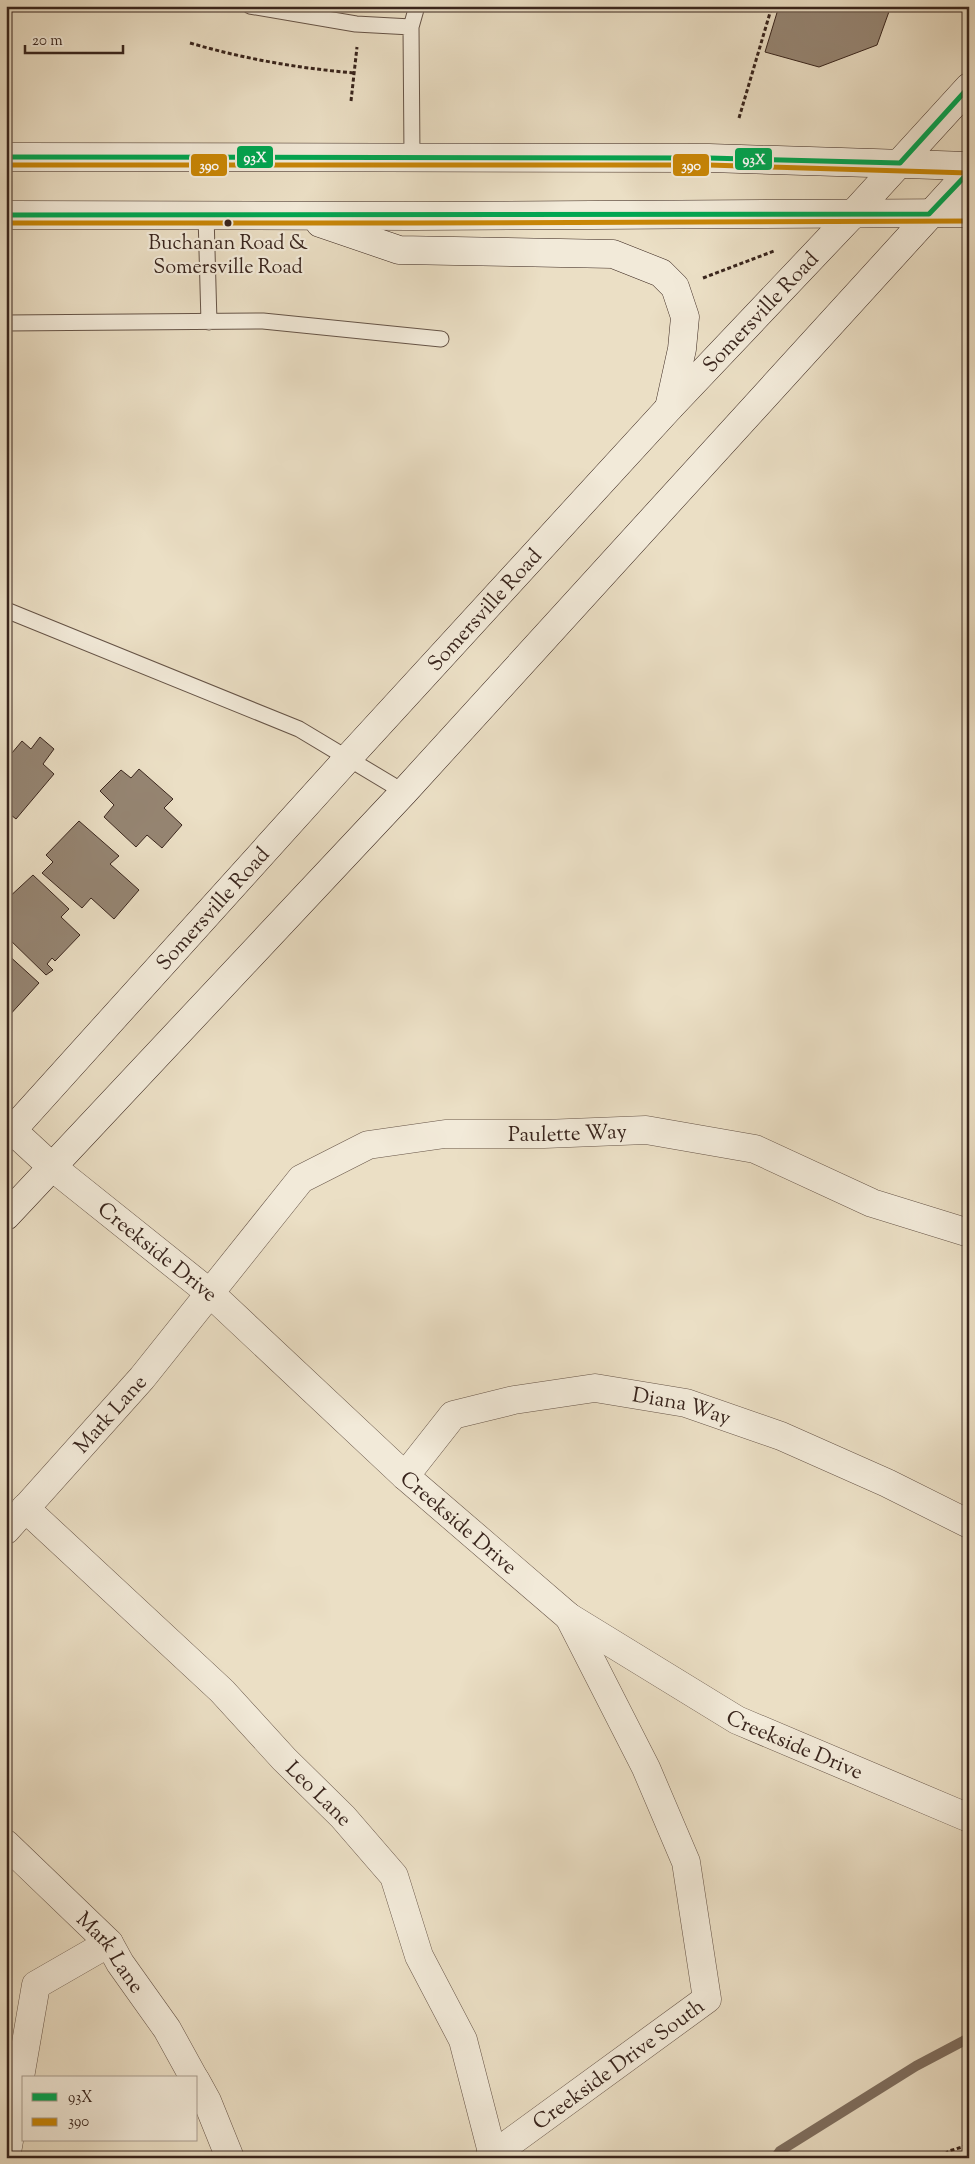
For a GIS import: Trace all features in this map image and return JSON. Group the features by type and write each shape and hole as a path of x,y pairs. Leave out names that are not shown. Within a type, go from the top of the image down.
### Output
{"main road":[{"name":"Somersville Road","path":"9,1134 349,757 669,408 853,214 969,87"},
{"path":"6,157 709,158 969,166"},
{"path":"6,1216 404,792 969,172"},
{"path":"6,215 298,216 969,213"},
{"path":"298,216 399,250 612,254 661,273 675,287 685,317 682,349 669,408"},
{"name":"Paulette Way","path":"211,1294 302,1179 368,1145 445,1134 544,1134 646,1130 756,1149 872,1203 969,1233"},
{"name":"Creekside Drive","path":"9,1134 211,1294 405,1476 569,1618 737,1720 969,1818"},
{"name":"Mark Lane","path":"6,1530 142,1378 211,1294"},
{"name":"Diana Way","path":"405,1476 452,1415 514,1400 595,1388 686,1403 781,1436 887,1483 969,1524"},
{"name":"Leo Lane","path":"25,1508 222,1691 284,1759 343,1818 394,1876 419,1956 463,2040 491,2157"},
{"name":"Creekside Drive South","path":"491,2157 707,1999 686,1862 646,1768 569,1618"},
{"name":"Mark Lane","path":"6,1844 109,1943 120,1963 168,2029 193,2076"},
{"path":"6,2158 36,1985 109,1943"},
{"name":"Mark Lane","path":"198,2084 208,2101 230,2158"}],"lane":[{"path":"250,6 306,11 356,24 411,26"},
{"path":"412,157 411,26 417,6"},
{"path":"206,215 209,322"},
{"path":"6,323 263,321 442,340"},
{"path":"6,610 299,729 349,757 404,792"}],"path":[{"path":"739,118 772,6"},
{"path":"351,101 357,44 356,24"},
{"path":"190,43 240,57 302,68 354,73"},
{"path":"696,280 777,250"},
{"path":"940,2158 949,2151 969,2145"}],"building":[{"path":"779,6 891,6 877,45 819,67 765,52"},
{"path":"40,737 54,749 43,764 54,774 16,819 6,811 6,760 22,741 31,749"},
{"path":"139,769 173,799 164,808 182,825 162,848 147,835 136,847 104,817 114,805 100,791 121,770 131,778"},
{"path":"79,821 119,856 110,864 139,890 114,919 91,898 82,908 42,873 53,862 46,855"},
{"path":"33,875 69,909 61,917 80,935 55,961 52,958 47,964 53,970 46,975 6,936 6,900"},
{"path":"6,953 39,983 7,1018 6,1017"}],"waterway":[{"path":"775,2158 780,2151 916,2066 969,2038"}],"transit line":[{"name":"93X","path":"6,157 709,158 900,163 969,87"},
{"name":"390","path":"6,165 709,165 969,173"},
{"name":"93X","path":"6,215 929,214 969,172"},
{"name":"390","path":"6,223 969,221"}],"place":[{"name":"Buchanan Road & Somersville Road","path":"228,223"}]}
